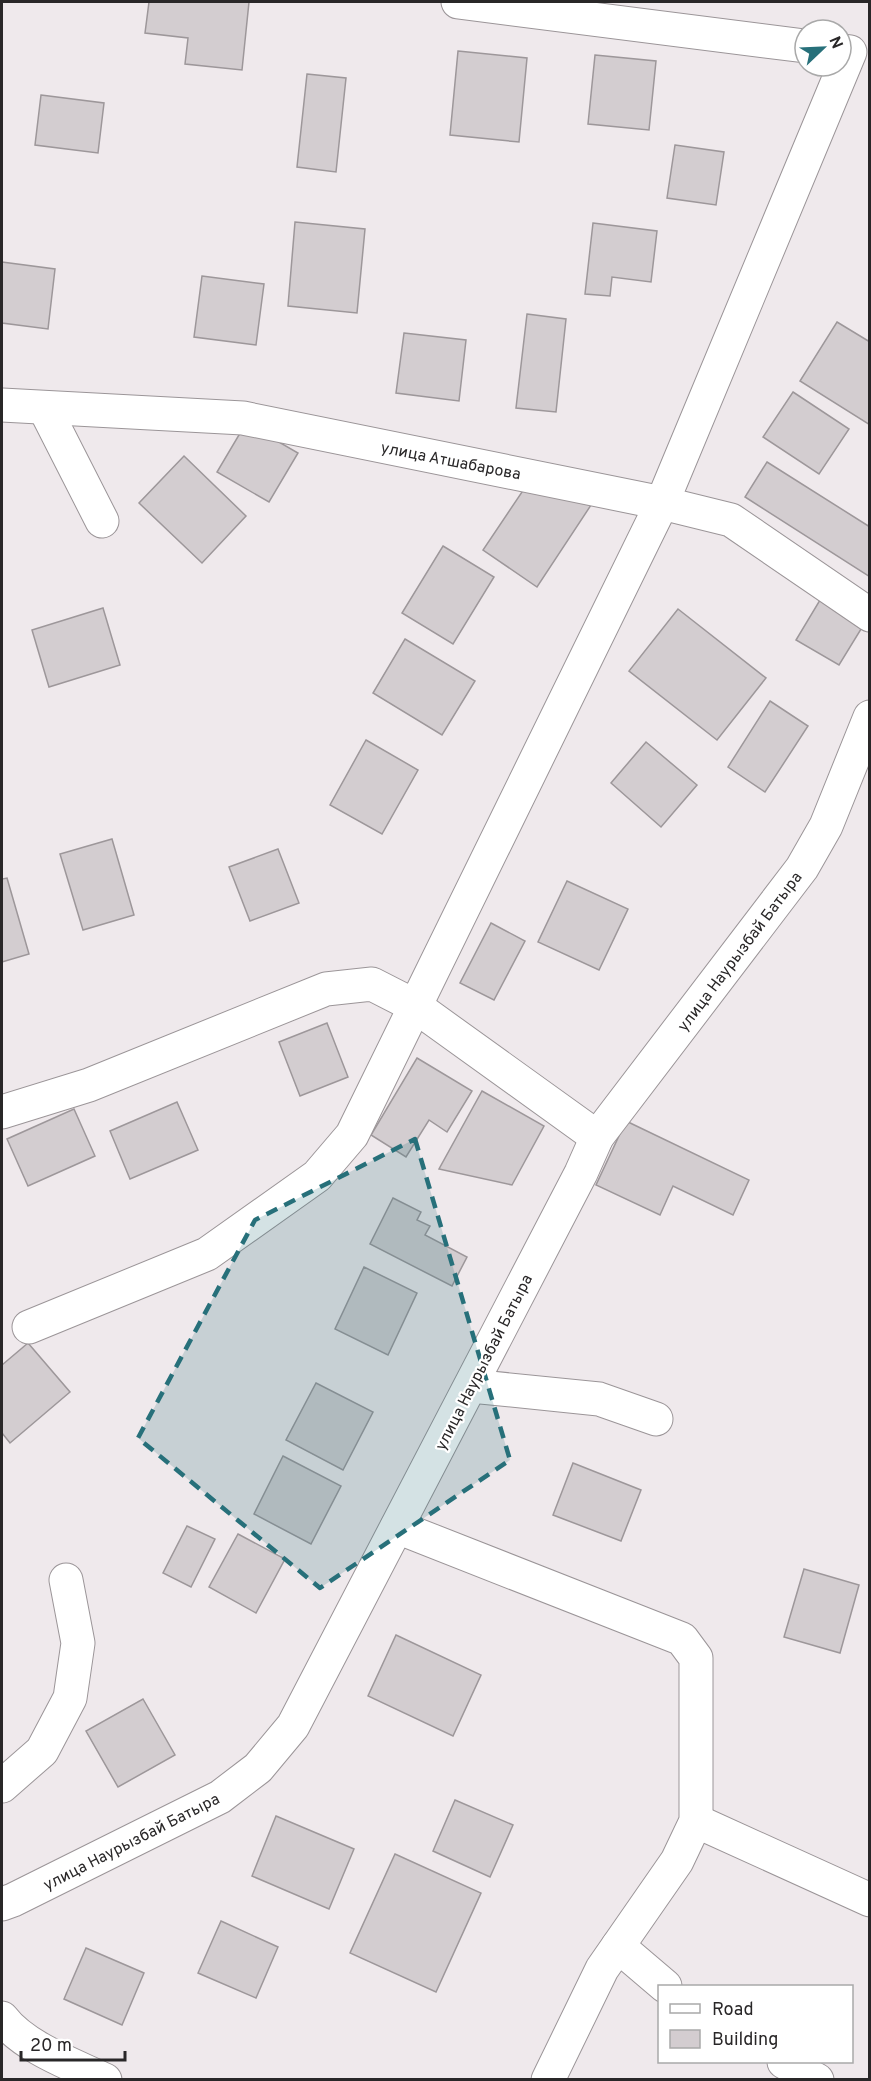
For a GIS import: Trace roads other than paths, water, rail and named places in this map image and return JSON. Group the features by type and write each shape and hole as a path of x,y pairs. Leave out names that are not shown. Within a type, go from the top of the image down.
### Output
{"street":[{"path":"458,2 793,44"},
{"path":"836,84 870,72"},
{"path":"29,1327 207,1254 317,1176 352,1135 662,502 839,78"},
{"name":"улица Атшабарова","path":"2,405 243,418 662,502 731,520 870,615"},
{"path":"45,409 102,521"},
{"name":"улица Наурызбай Батыра","path":"2,1904 220,1797 258,1768 293,1726 581,1173 597,1137 802,868 826,826 870,717"},
{"path":"2,1112 89,1085 326,989 372,984 415,1006 597,1137"},
{"path":"471,1386 599,1399 656,1419"},
{"path":"397,1527 682,1638 696,1658 696,1821 677,1861 602,1969 548,2079"},
{"path":"2,1786 42,1751 70,1698 78,1643 66,1580"},
{"path":"696,1821 870,1900"},
{"path":"618,1946 664,1985"},
{"path":"2,2018 11,2031 55,2057 105,2079"},
{"path":"788,2063 817,2079"}]}
